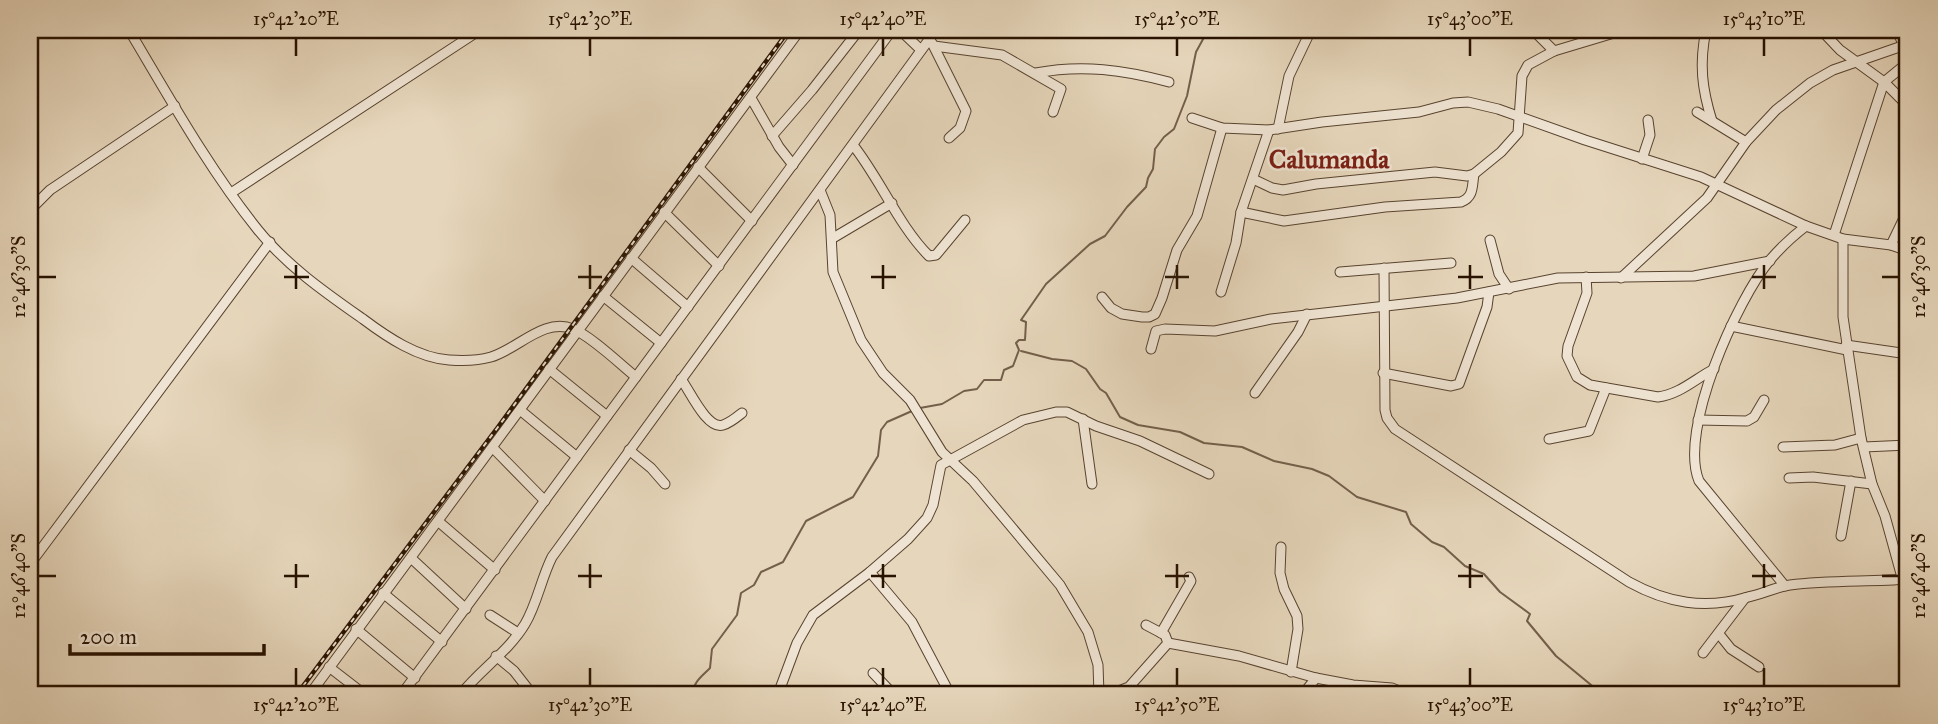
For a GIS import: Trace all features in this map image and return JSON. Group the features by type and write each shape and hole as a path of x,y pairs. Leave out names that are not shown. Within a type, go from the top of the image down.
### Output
{"street":[{"path":"129,30 174,106 260,232 328,295 420,353 446,360 472,361 493,356 548,327 558,325 578,331 636,377"},
{"path":"231,192 480,30"},
{"path":"310,694 800,30"},
{"path":"772,136 859,30"},
{"path":"402,694 892,30"},
{"path":"900,30 921,50"},
{"path":"1221,292 1236,243 1241,212 1273,129 1289,76 1311,30"},
{"path":"1533,30 1554,51"},
{"path":"1253,179 1283,190 1434,172 1467,176 1474,174 1513,141 1518,133 1524,70 1534,61 1554,51 1601,33 1624,30"},
{"path":"1706,30 1702,50 1703,92 1712,121"},
{"path":"1821,30 1840,50 1884,82 1908,106"},
{"path":"1896,30 1906,44 1908,82"},
{"path":"461,694 518,633 534,606 542,577 552,557 921,50 933,38"},
{"path":"933,38 1002,55 1036,73 1062,92 1053,112"},
{"path":"933,38 966,111 960,128 949,138"},
{"path":"1622,278 1691,214 1746,142 1776,110 1810,83 1854,62 1906,44"},
{"path":"1906,64 1884,82 1839,237 1843,317 1862,442 1872,484 1906,579 1908,599"},
{"path":"1036,73 1093,67 1169,82"},
{"path":"751,98 772,136 793,165"},
{"path":"1192,118 1222,128 1273,129 1419,112 1468,102 1521,117 1716,184 1805,226 1839,237 1908,251"},
{"path":"30,210 50,190 174,106"},
{"path":"1697,112 1746,142"},
{"path":"1642,159 1650,135 1648,120"},
{"path":"1102,298 1111,308 1122,314 1149,317 1154,314 1163,298 1177,250 1197,216 1222,128"},
{"path":"853,145 917,241 933,257 965,220"},
{"path":"698,167 752,221"},
{"path":"1241,212 1284,221 1385,208 1461,202 1468,200 1472,194 1474,174"},
{"path":"820,190 831,215 835,279 861,340 883,373 916,409 937,445 1019,534 1072,603 1095,649 1099,694"},
{"path":"833,238 892,203"},
{"path":"664,212 719,266"},
{"path":"1891,246 1905,216"},
{"path":"1786,586 1699,481 1695,465 1698,420 1714,369 1740,306 1770,261 1805,226"},
{"path":"1490,240 1499,274 1509,289"},
{"path":"30,564 270,242"},
{"path":"631,258 688,307"},
{"path":"1151,349 1153,337 1159,331 1215,331 1307,314 1384,307 1509,289 1558,278 1694,276 1770,261"},
{"path":"1340,272 1451,263"},
{"path":"1384,268 1385,410 1395,429 1629,582 1652,595 1672,601 1702,603 1745,598 1786,586 1906,579"},
{"path":"1587,277 1587,293 1567,356 1581,381 1647,396 1669,396 1714,369"},
{"path":"1383,373 1451,386 1459,384 1487,307 1489,292"},
{"path":"603,296 661,343"},
{"path":"1154,314 1159,331"},
{"path":"1255,393 1307,314"},
{"path":"1731,326 1847,348 1908,354"},
{"path":"549,369 607,416"},
{"path":"681,379 706,419 713,425 723,426 742,413"},
{"path":"1549,439 1589,431 1606,388"},
{"path":"1698,420 1747,421 1754,417 1764,400"},
{"path":"520,410 577,457"},
{"path":"778,694 801,635 813,615 908,539 927,517 936,496 938,470 943,462 951,460 972,446 1023,420 1067,412 1140,441 1209,474"},
{"path":"1083,419 1092,484"},
{"path":"1783,447 1862,442 1908,445"},
{"path":"493,448 545,501"},
{"path":"629,450 665,484"},
{"path":"1789,478 1813,477 1872,484"},
{"path":"1841,536 1851,481"},
{"path":"439,522 495,570"},
{"path":"1282,547 1280,573 1297,617 1298,629 1291,672"},
{"path":"411,558 466,609"},
{"path":"870,572 912,622 950,694"},
{"path":"1161,633 1191,581 1189,577"},
{"path":"383,593 442,642"},
{"path":"1703,653 1745,598"},
{"path":"490,615 518,633"},
{"path":"1146,625 1165,635 1168,643"},
{"path":"356,629 415,678"},
{"path":"1719,634 1731,649 1759,667"},
{"path":"1168,643 1238,656 1316,678 1353,685 1392,688 1406,694"},
{"path":"1111,694 1129,687 1168,643"},
{"path":"496,656 514,671 532,694"},
{"path":"330,667 364,694"},
{"path":"873,673 893,694"},
{"path":"1303,694 1316,678"}],"waterway":[{"path":"920,408 942,404 964,391 977,389 984,380 1001,380 1004,370 1013,366 1019,350 1016,343 1025,340 1026,322 1021,320 1046,284 1090,244 1105,236 1146,187 1153,169 1155,149 1174,129 1187,96 1196,52 1208,30"},
{"path":"1021,351 1072,361 1086,369 1106,393 1120,417 1138,425 1180,432 1204,443 1242,447 1274,461 1312,469 1329,476 1357,497 1406,512 1411,524 1432,542 1444,547 1465,566 1484,574 1500,592 1530,614 1527,621 1556,656 1602,694"},
{"path":"693,694 696,683 710,668 712,649 737,615 741,593 754,585 761,572 783,562 806,521 853,497 878,456 881,430 887,422 912,411"}],"railway":[{"path":"297,694 498,427 789,30"}],"district":[{"name":"Calumanda","path":"1329,159"}]}
